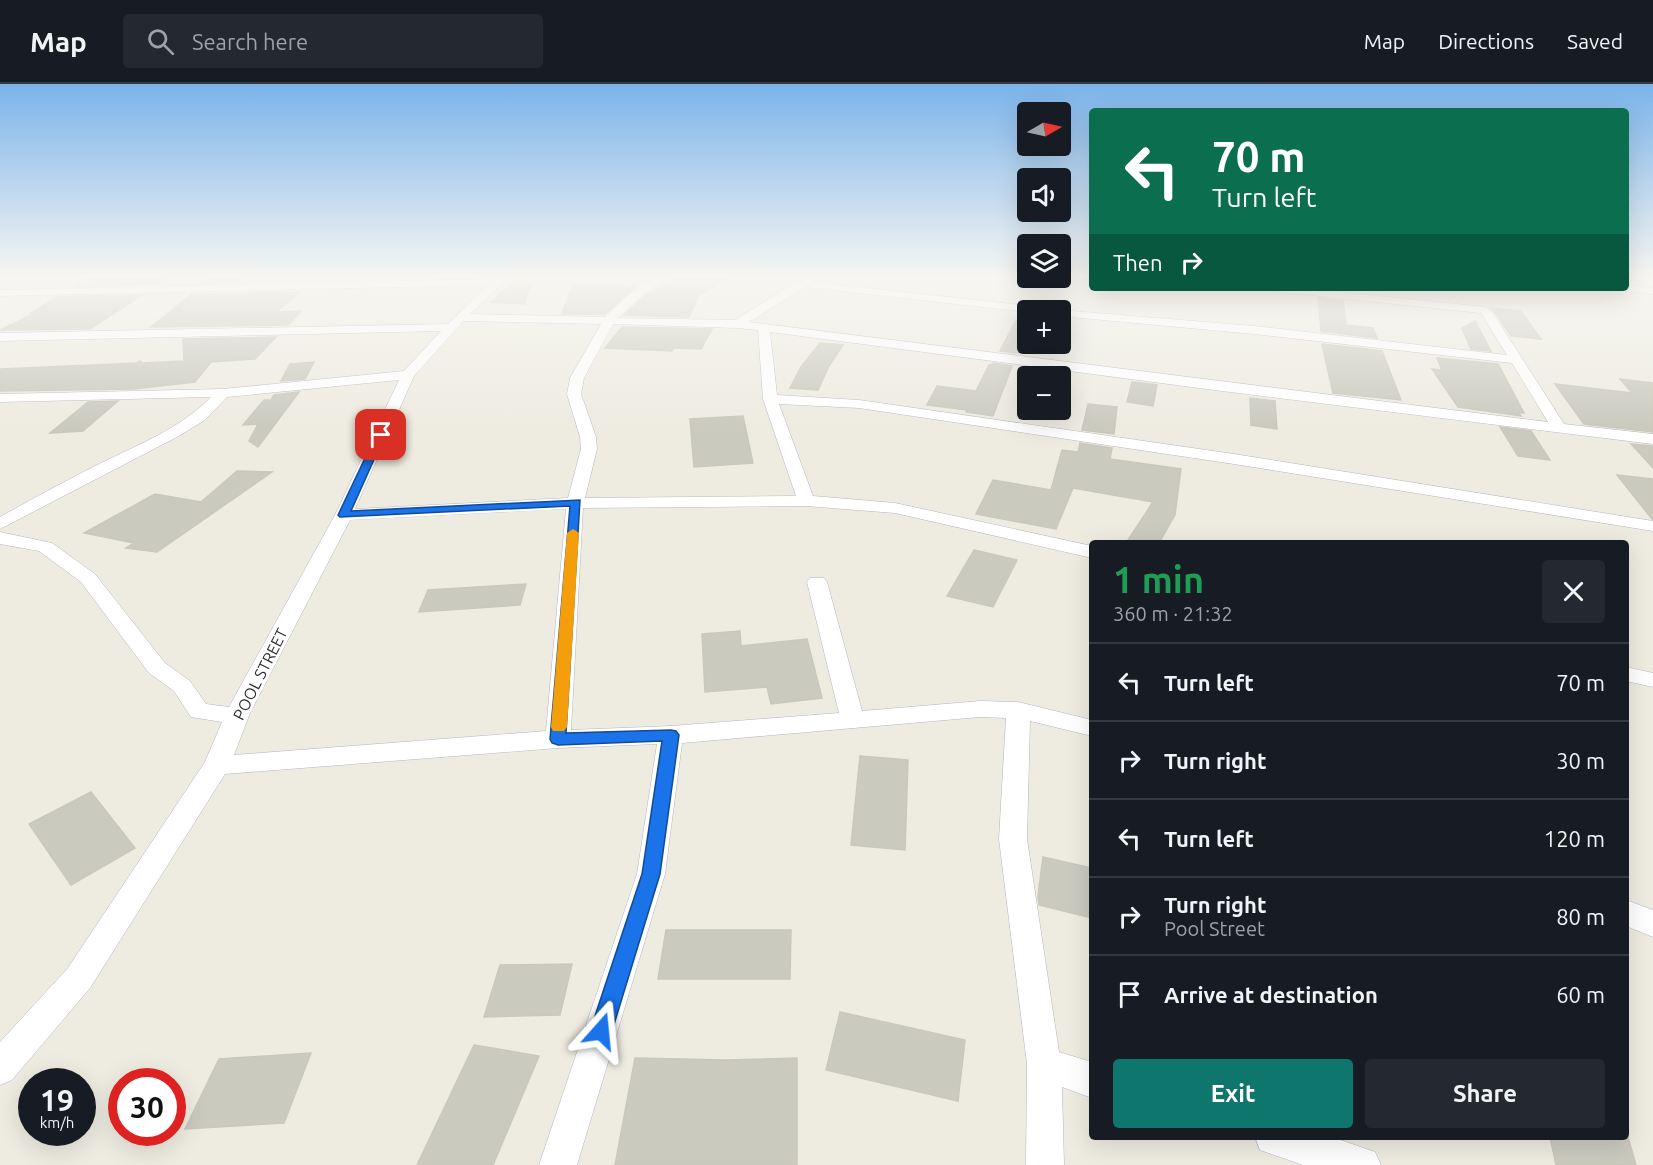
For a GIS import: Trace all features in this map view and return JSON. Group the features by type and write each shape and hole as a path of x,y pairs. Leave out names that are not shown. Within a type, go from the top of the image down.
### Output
{"street":[{"path":"0,337 351,325"},
{"name":"POOL STREET","path":"0,1068 79,978 217,765 238,713 344,515 408,375 453,325"},
{"path":"558,739 576,503 589,449 588,437 574,394 578,378 607,325"},
{"path":"750,325 1653,439"},
{"path":"1202,325 1517,360"},
{"path":"1495,325 1559,428"},
{"path":"764,327 770,399 806,501"},
{"path":"0,398 224,393 408,375"},
{"path":"0,524 70,484 172,434 200,417 224,393"},
{"path":"770,399 859,404 1246,461 1653,526"},
{"path":"344,515 576,503 806,501 895,508 1089,551"},
{"path":"0,538 45,547 88,578 157,668 182,686 199,711 235,716 238,713"},
{"path":"817,582 853,720"},
{"path":"1629,675 1653,680"},
{"path":"217,765 558,739 671,735 980,710 1018,710 1089,727"},
{"path":"1018,710 1013,839 1044,1064 1045,1165"},
{"path":"558,1165 651,874 671,735"},
{"path":"1629,914 1653,924"},
{"path":"1044,1064 1089,1079"},
{"path":"1283,1140 1362,1165"}],"building":[{"path":"9,325 95,325 90,329 0,330"},
{"path":"153,325 257,325 151,327"},
{"path":"1013,325 1017,325 1017,353 1000,351"},
{"path":"1320,325 1373,328 1377,338 1321,331"},
{"path":"1477,325 1491,351 1471,349 1462,328"},
{"path":"1504,325 1531,325 1541,339 1511,336"},
{"path":"622,327 712,329 701,349 673,348 672,351 605,348"},
{"path":"276,337 255,359 211,362 195,382 133,389 0,391 0,369 140,361 142,363 184,361 183,339"},
{"path":"820,343 843,345 829,366 818,390 790,388 801,367"},
{"path":"1322,344 1382,351 1401,400 1333,393"},
{"path":"1437,358 1498,364 1524,413 1518,413 1521,416 1458,407 1432,369 1442,370"},
{"path":"314,362 305,379 281,381 290,364"},
{"path":"994,363 1012,366 993,416 927,405 937,386 976,391 989,365"},
{"path":"1620,379 1653,383 1653,432 1584,424 1555,384 1632,393"},
{"path":"1132,382 1157,385 1153,406 1127,402"},
{"path":"299,392 258,447 249,441 258,424 243,425 264,400 271,400 274,395"},
{"path":"1250,398 1275,401 1277,429 1251,425"},
{"path":"118,401 83,431 50,433 88,402"},
{"path":"1088,404 1117,407 1114,434 1082,430"},
{"path":"743,416 753,463 694,467 690,419"},
{"path":"1500,427 1531,431 1550,460 1518,456"},
{"path":"1080,443 1112,448 1110,459 1181,469 1175,515 1161,540 1128,540 1153,502 1073,488 1056,529 976,514 993,480 1051,490 1062,450 1078,452"},
{"path":"1631,444 1653,446 1653,468"},
{"path":"237,471 272,472 157,552 126,548 134,543 84,533 155,494 201,502"},
{"path":"1617,475 1653,479 1653,519 1652,519"},
{"path":"974,550 1017,560 993,607 947,596"},
{"path":"526,584 520,605 419,612 428,590"},
{"path":"740,631 741,646 807,639 822,698 771,704 767,687 705,692 702,634"},
{"path":"860,756 908,760 905,850 851,845"},
{"path":"91,792 135,848 71,885 29,824"},
{"path":"1043,857 1089,867 1089,917 1039,905"},
{"path":"666,930 791,930 790,979 658,979"},
{"path":"572,964 560,1015 484,1017 500,965"},
{"path":"840,1012 965,1040 958,1101 826,1070"},
{"path":"474,1045 539,1056 493,1165 417,1165"},
{"path":"311,1053 284,1123 186,1129 219,1059"},
{"path":"635,1058 726,1060 797,1058 797,1165 615,1165"},
{"path":"1551,1140 1629,1140 1636,1165 1556,1165"}],"slow traffic":[{"path":"559,727 573,533"}],"route":[{"path":"381,435 344,515 576,503 558,739 671,735 651,874 601,1031"}]}
